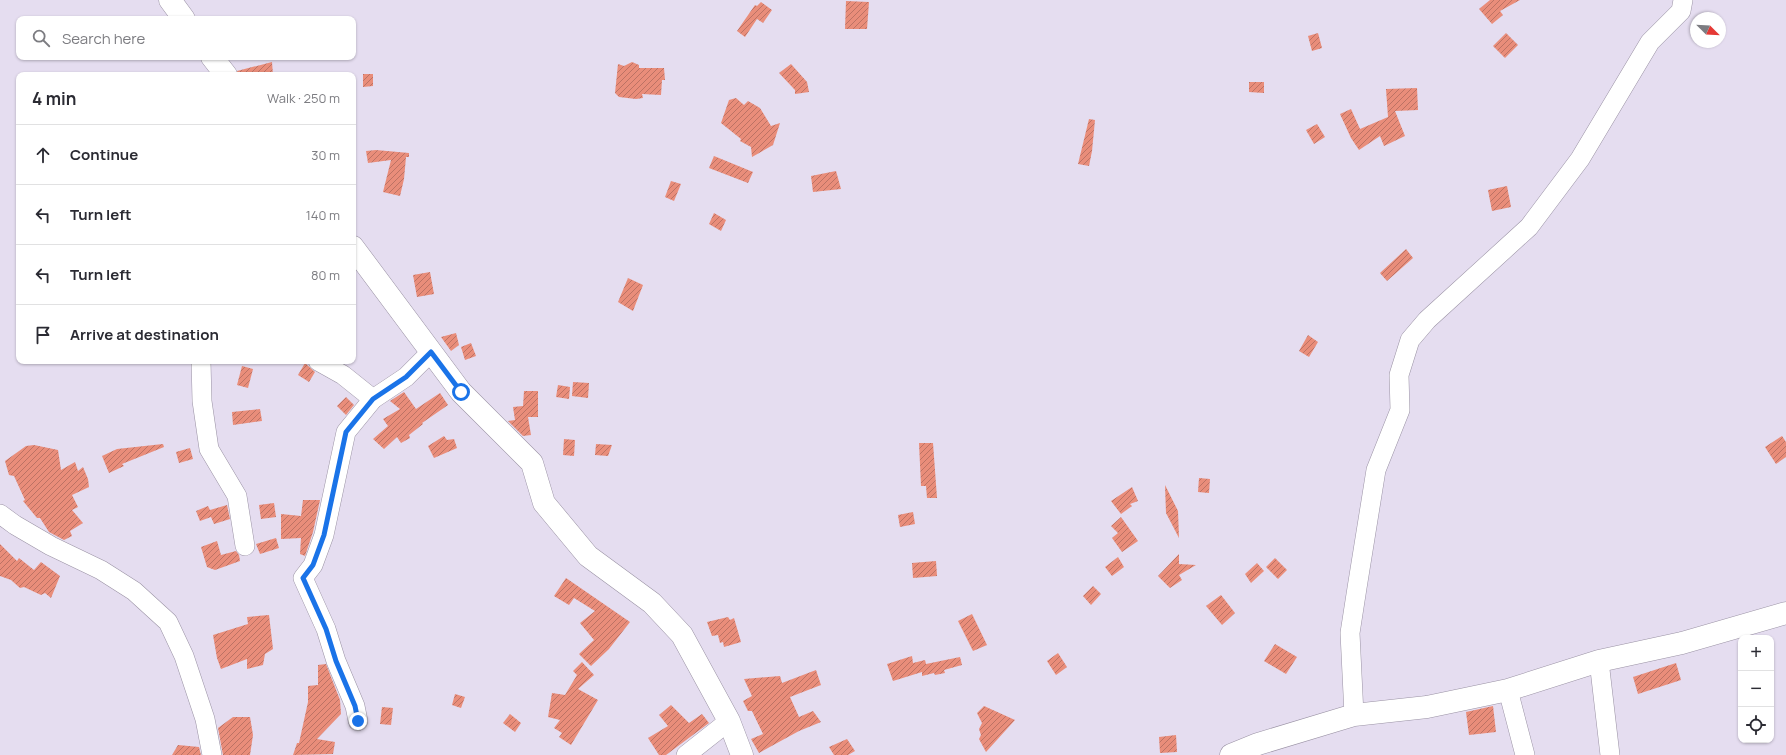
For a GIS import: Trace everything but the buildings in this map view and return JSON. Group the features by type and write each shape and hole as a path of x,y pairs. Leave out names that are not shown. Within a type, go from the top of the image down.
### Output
{"main road":[{"path":"170,0 182,16"},
{"path":"214,60 224,72"},
{"path":"356,251 461,392 532,463 544,503 588,556 652,602 682,635 729,721 742,755"},
{"path":"1231,755 1258,744 1354,715 1427,707 1508,690 1599,660 1682,643 1786,613"}],"street":[{"path":"1354,715 1350,633 1376,470 1400,410 1399,375 1410,340 1427,320 1529,227 1580,158 1650,42 1681,11 1683,0"},
{"path":"358,721 355,706 336,661 326,629 303,578 313,565 324,535 346,432 373,399 406,377 431,352"},
{"path":"201,364 202,401 209,449 237,496 245,546"},
{"path":"323,364 343,376 373,399"},
{"path":"0,514 45,542 101,570 134,590 168,622 184,656 205,719 212,755"},
{"path":"1599,660 1610,755"},
{"path":"1508,690 1525,755"},
{"path":"686,755 729,721"}],"route":[{"path":"358,721 355,706 336,661 326,629 303,578 313,565 324,535 334,494 346,432 373,399 406,377 431,352 461,392"}]}
